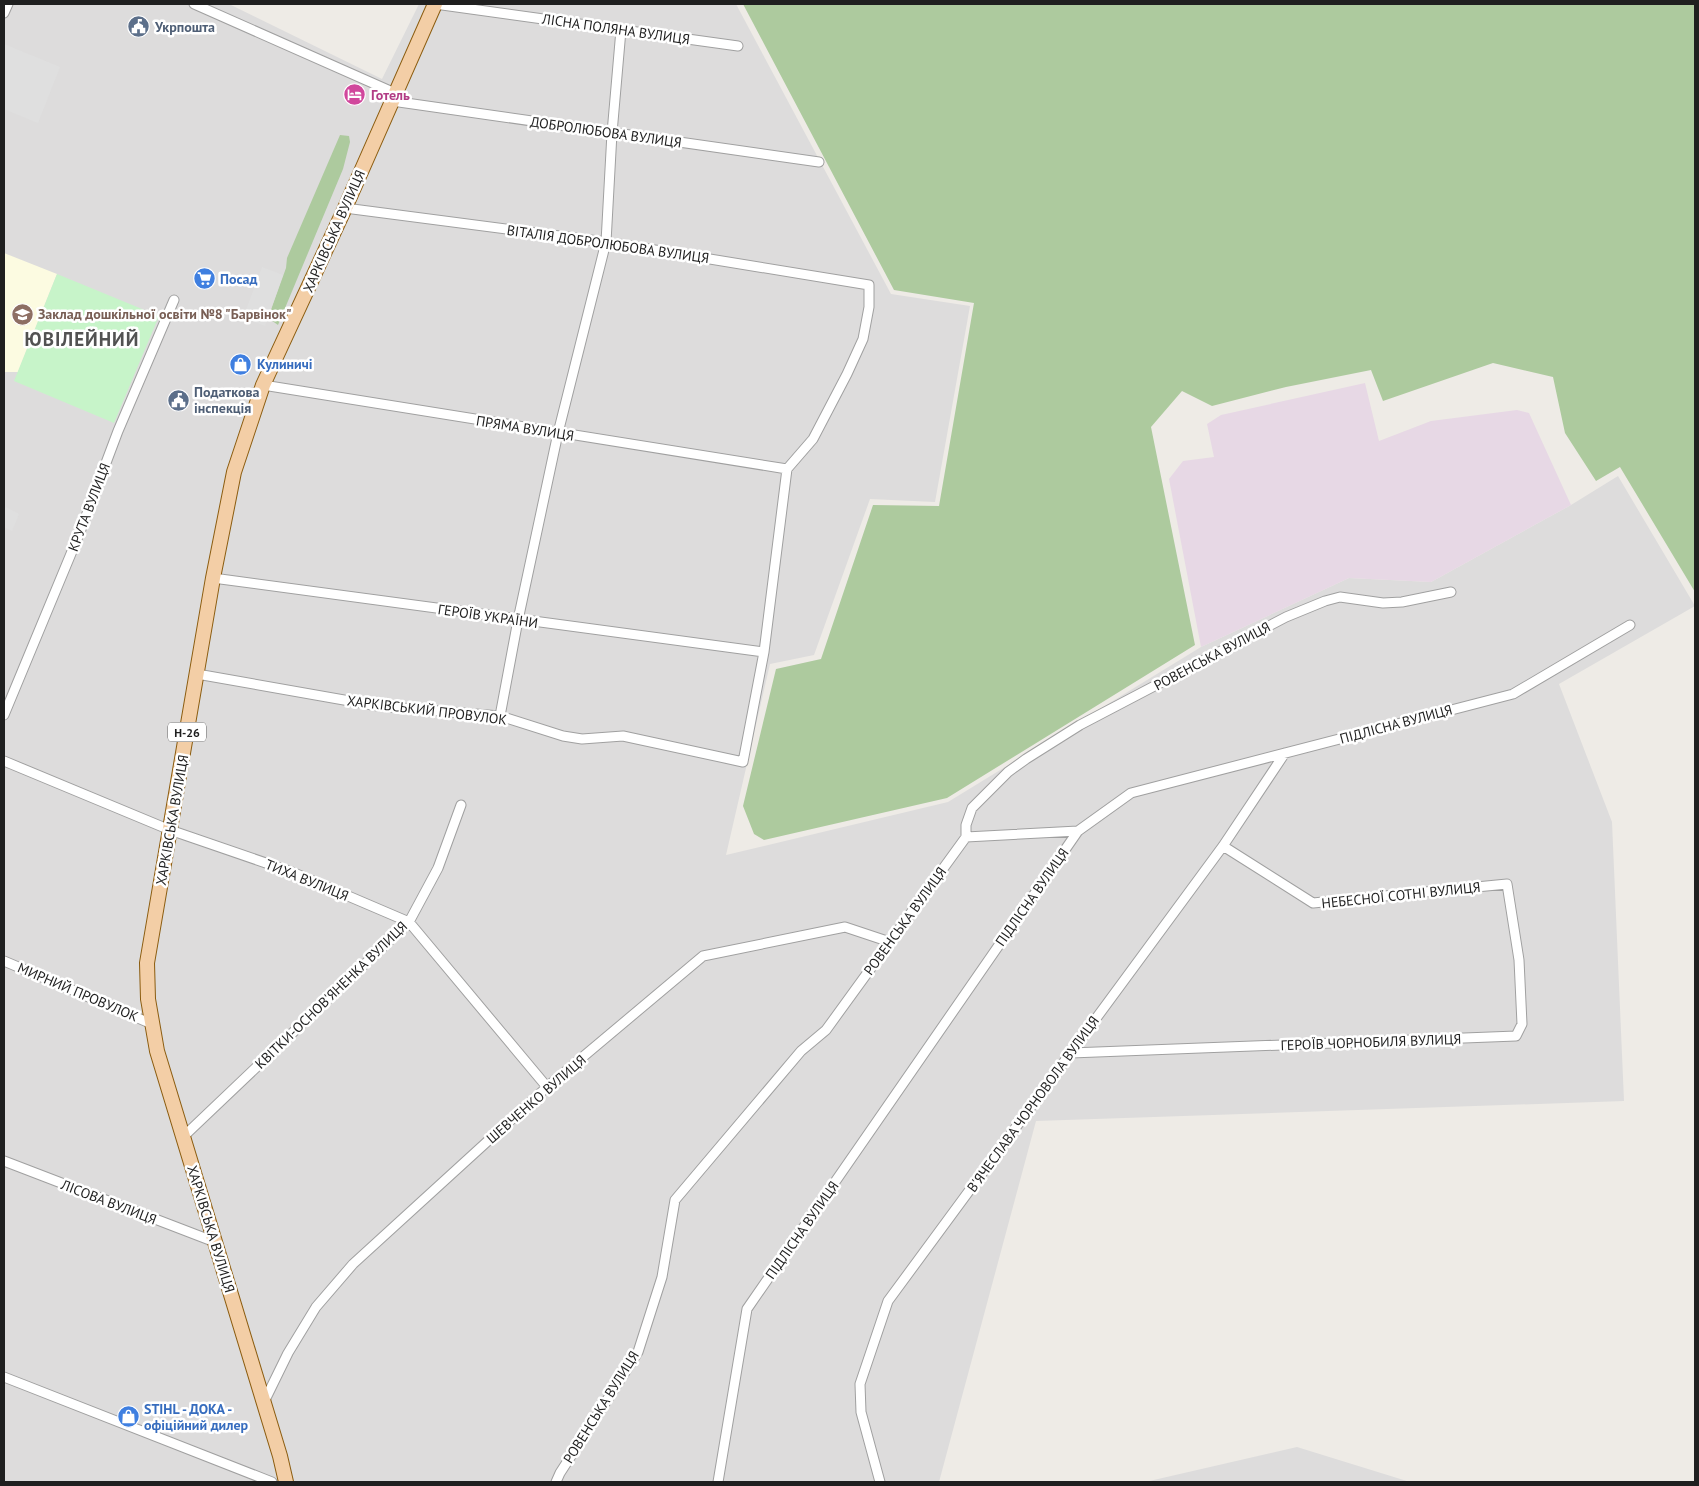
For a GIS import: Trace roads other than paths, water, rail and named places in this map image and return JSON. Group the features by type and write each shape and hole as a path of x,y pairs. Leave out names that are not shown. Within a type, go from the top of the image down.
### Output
{"main road":[{"name":"ХАРКІВСЬКА ВУЛИЦЯ","path":"286,1482 264,1402 157,1051 148,999 148,963 213,578 234,472 263,385 345,208 435,4"}],"street":[{"path":"4,13 8,4"},
{"name":"ДОБРОЛЮБОВА ВУЛИЦЯ","path":"194,4 393,97 612,133 820,162"},
{"name":"ЛІСНА ПОЛЯНА ВУЛИЦЯ","path":"435,4 738,46"},
{"path":"500,716 518,620 558,433 606,242 612,133 621,30"},
{"name":"ВІТАЛІЯ ДОБРОЛЮБОВА ВУЛИЦЯ","path":"345,208 606,242 869,285 869,308 863,339 847,374 812,439 787,469"},
{"name":"КРУТА ВУЛИЦЯ","path":"4,715 80,532 118,431 174,300"},
{"name":"ПРЯМА ВУЛИЦЯ","path":"263,385 787,469"},
{"path":"764,652 787,469"},
{"name":"ГЕРОЇВ УКРАЇНИ","path":"213,578 764,652"},
{"name":"РОВЕНСЬКА ВУЛИЦЯ","path":"556,1482 638,1352 662,1277 675,1200 801,1051 826,1030 966,837 966,825 972,808 1008,772 1026,758 1080,725 1286,618 1325,601 1340,597 1383,603 1402,602 1451,592"},
{"name":"ПІДЛІСНА ВУЛИЦЯ","path":"718,1482 747,1309 1078,831 1131,793 1513,694 1630,625"},
{"name":"ХАРКІВСЬКИЙ ПРОВУЛОК","path":"197,674 378,706 500,716 563,736 582,739 622,736 742,762 764,652"},
{"name":"В'ЯЧЕСЛАВА ЧОРНОВОЛА ВУЛИЦЯ","path":"880,1482 861,1412 860,1384 888,1301 1223,846 1285,753"},
{"name":"ТИХА ВУЛИЦЯ","path":"4,761 170,830 292,872 409,922 547,1087"},
{"name":"КВІТКИ-ОСНОВ'ЯНЕНКА ВУЛИЦЯ","path":"183,1137 409,922 438,868 461,805"},
{"path":"966,837 1078,831"},
{"name":"НЕБЕСНОЇ СОТНІ ВУЛИЦЯ","path":"1223,846 1313,904 1506,884"},
{"name":"ГЕРОЇВ ЧОРНОБИЛЯ ВУЛИЦЯ","path":"1071,1053 1516,1036 1522,1024 1519,960 1506,884"},
{"name":"ШЕВЧЕНКО ВУЛИЦЯ","path":"264,1402 288,1353 316,1307 353,1264 547,1087 703,956 845,928 890,942"},
{"name":"МИРНИЙ ПРОВУЛОК","path":"4,961 152,1024"},
{"name":"ЛІСОВА ВУЛИЦЯ","path":"4,1161 215,1242"},
{"path":"4,1377 272,1482"}],"place":[{"name":"Укрпошта","path":"139,27"},
{"name":"Готель","path":"355,95"},
{"name":"Посад","path":"204,279"},
{"name":"Заклад дошкільної освіти №8 \"Барвінок\"","path":"22,314"},
{"name":"Кулиничі","path":"241,364"},
{"name":"Податкова інспекція","path":"178,400"},
{"name":"STIHL - ДОКА - офіційний дилер","path":"128,1417"}],"district":[{"name":"ЮВІЛЕЙНИЙ","path":"82,339"}]}
